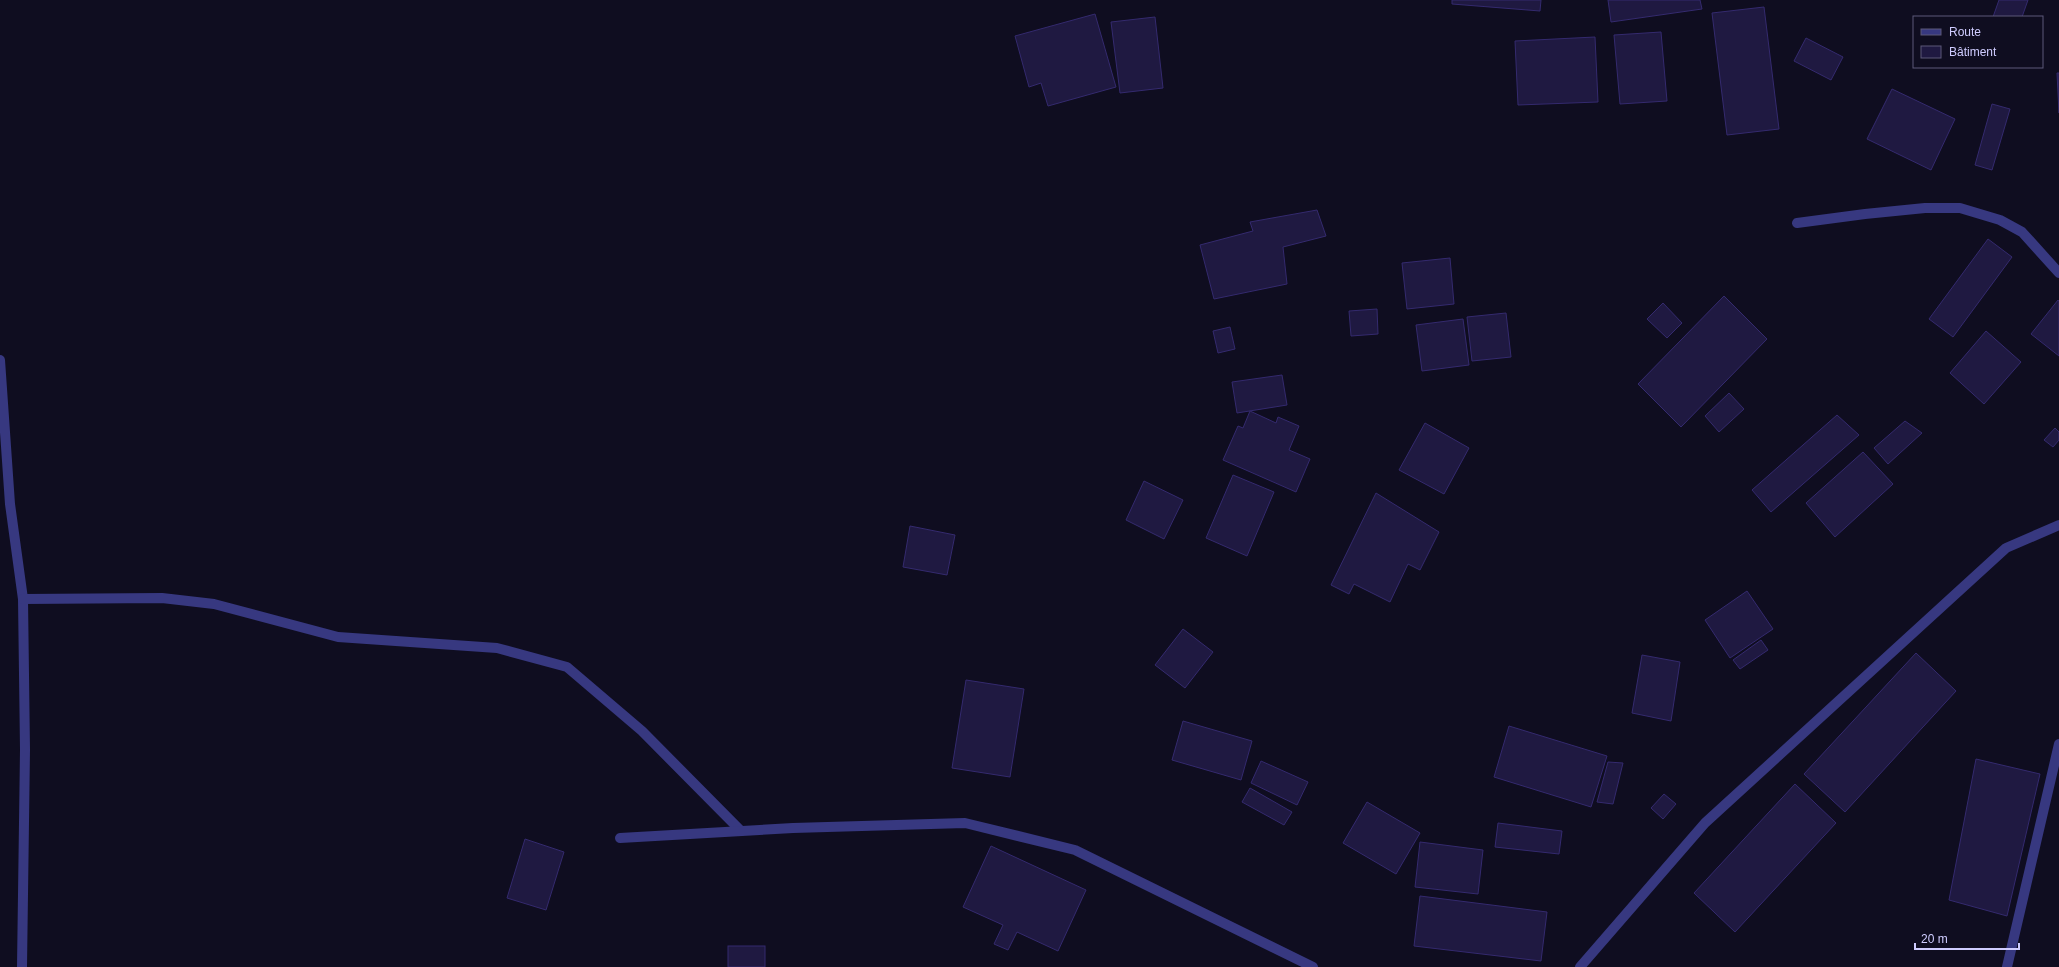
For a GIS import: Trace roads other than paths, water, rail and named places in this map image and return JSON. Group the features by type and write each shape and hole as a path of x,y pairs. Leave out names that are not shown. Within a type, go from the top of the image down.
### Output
{"street":[{"path":"1797,224 1865,214 1925,208 1960,208 2000,220 2022,232 2059,273"},
{"path":"0,360 10,504 23,599 25,750 22,967"},
{"path":"1580,967 1705,824 2006,548 2059,525"},
{"path":"23,599 162,598 214,604 338,637 497,648 567,667 642,731 741,831"},
{"path":"2007,967 2059,744"},
{"path":"620,838 741,831 965,823 1075,850 1313,967"}]}
